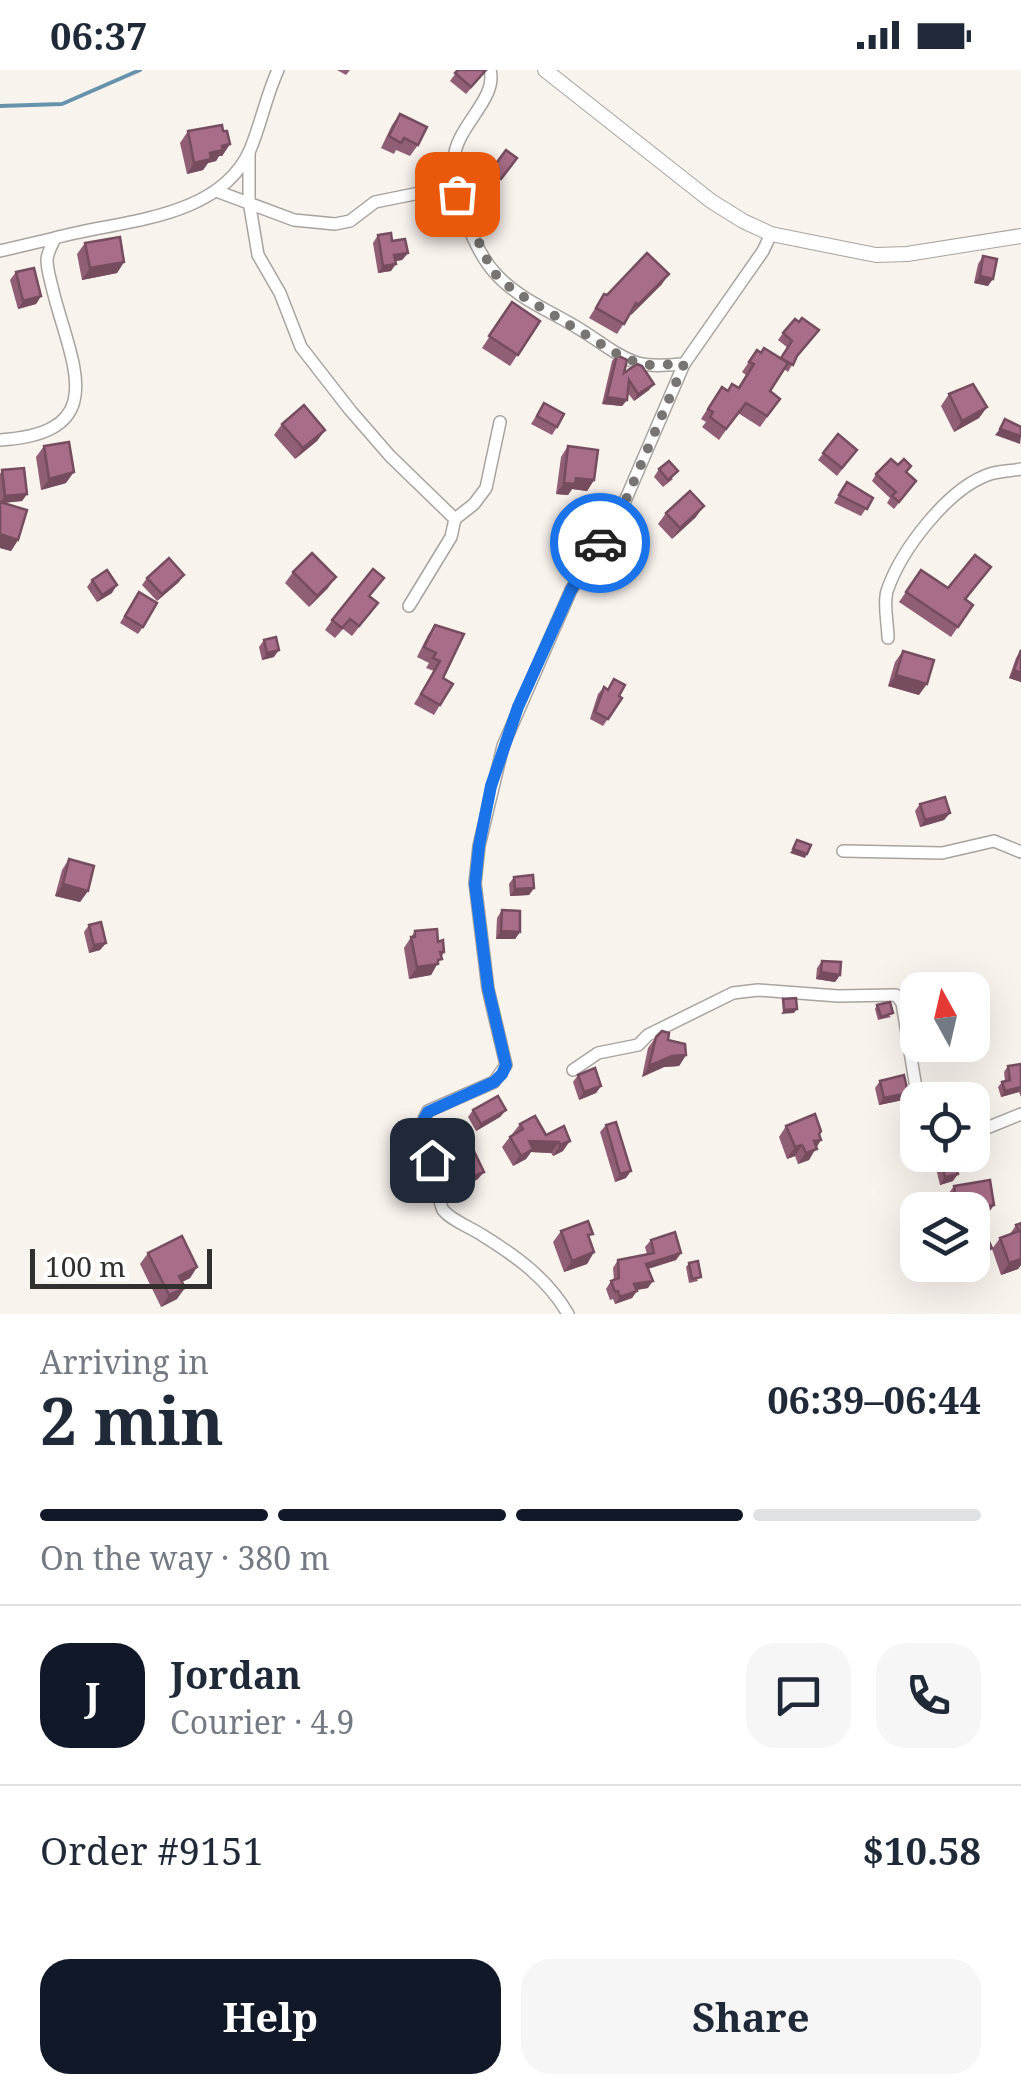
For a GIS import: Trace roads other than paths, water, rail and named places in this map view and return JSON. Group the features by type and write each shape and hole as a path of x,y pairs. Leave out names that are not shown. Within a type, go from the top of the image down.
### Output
{"street":[{"path":"278,70 250,152 249,201 258,254 280,292 301,346 390,456 455,520"},
{"path":"490,70 490,91 457,142 454,186 492,271 514,291 624,358 646,365 684,364"},
{"path":"545,70 711,201 771,234 876,254 921,252 1021,236"},
{"path":"0,251 98,226 146,220 220,192 250,152"},
{"path":"220,192 294,220 335,224 350,221 375,202 454,186"},
{"path":"568,1314 554,1291 517,1258 445,1212 436,1198 438,1179 424,1119 428,1112 494,1082 506,1065 488,988 475,884 491,786 518,707 571,590 625,502 684,364 771,234"},
{"path":"0,440 40,434 64,419 74,407 74,370 47,260 55,238"},
{"path":"408,606 450,537 455,520 486,488 500,422"},
{"path":"888,638 887,591 907,553 938,511 988,475 1021,469"},
{"path":"843,851 942,853 994,840 1021,852"},
{"path":"573,1070 598,1053 638,1046 648,1035 727,994 758,990 896,996 902,1002 915,1082"},
{"path":"990,1127 1021,1114"}],"waterway":[{"path":"0,106 62,104 140,70"}]}
